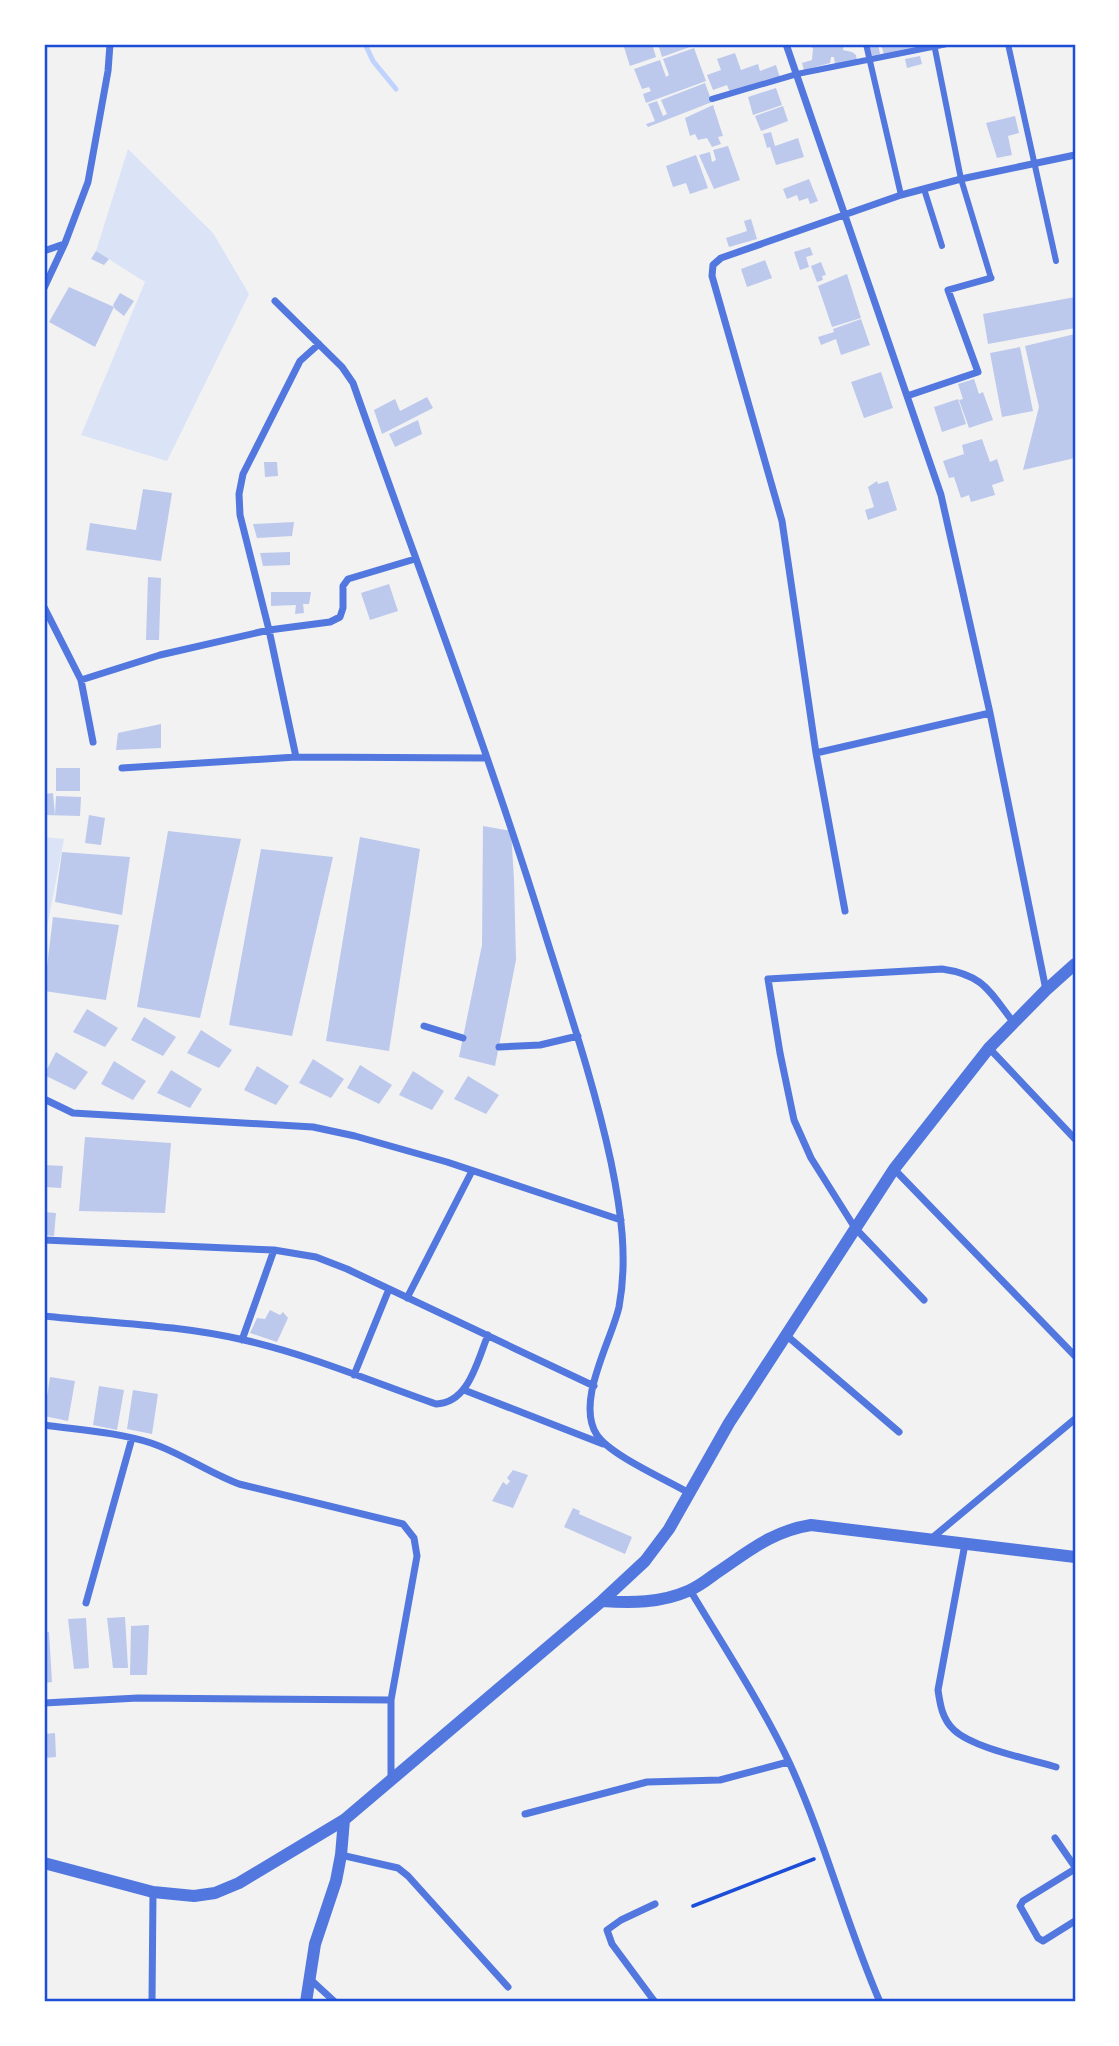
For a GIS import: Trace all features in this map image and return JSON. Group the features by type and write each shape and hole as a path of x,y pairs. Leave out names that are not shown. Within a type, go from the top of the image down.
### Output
{"street":[{"path":"44,288 65,243 88,182 108,71 110,44"},
{"path":"786,44 941,495 990,713 1046,990"},
{"path":"866,44 901,195"},
{"path":"712,99 797,74 947,44"},
{"path":"1008,44 1056,261"},
{"path":"907,396 978,372 948,290 991,278 961,178 934,45"},
{"path":"845,911 816,752 782,521 712,276 713,265 721,258 901,195 961,178 1075,155"},
{"path":"924,189 943,246"},
{"path":"44,251 65,243"},
{"path":"275,301 342,367 353,383 510,821 578,1036 611,1161 621,1220 623,1275 618,1309 590,1405 591,1424 604,1444"},
{"path":"296,757 240,515 239,494 243,474 300,362 319,344"},
{"path":"81,680 160,655 268,630 330,622 340,617 343,608 342,586 348,579 415,559"},
{"path":"44,607 81,680 93,742"},
{"path":"816,752 990,713"},
{"path":"122,768 296,757 486,758"},
{"path":"44,1863 153,1892 194,1896 215,1893 266,1869 344,1820 602,1601 645,1561 669,1529 729,1423 894,1169 989,1048 1075,964"},
{"path":"925,1300 855,1228 811,1158 794,1119 779,1053 768,979 942,969 961,972 983,984 1014,1023"},
{"path":"424,1026 463,1038"},
{"path":"499,1047 540,1045 578,1036"},
{"path":"989,1048 1075,1139"},
{"path":"44,1099 73,1113 313,1127 355,1136 472,1171 621,1220"},
{"path":"894,1169 1075,1356"},
{"path":"407,1298 472,1171"},
{"path":"44,1240 274,1250 316,1257 594,1385"},
{"path":"242,1339 274,1250"},
{"path":"354,1375 389,1289"},
{"path":"44,1316 242,1339 288,1351 436,1404 457,1398 464,1390 488,1335"},
{"path":"786,1335 899,1432"},
{"path":"464,1390 604,1444 689,1493"},
{"path":"932,1538 1075,1419"},
{"path":"44,1425 132,1438 154,1444 239,1484 403,1524 417,1546 417,1556 391,1700 391,1781"},
{"path":"86,1603 132,1438"},
{"path":"602,1601 668,1598 690,1590 773,1535 791,1528 811,1525 1075,1557"},
{"path":"965,1544 938,1690 942,1711 953,1729 971,1741 1056,1767"},
{"path":"690,1590 788,1762 826,1854 880,2002"},
{"path":"44,1703 138,1698 391,1700"},
{"path":"525,1814 647,1782 720,1780 788,1762"},
{"path":"306,2002 315,1944 336,1881 344,1820"},
{"path":"1055,1838 1075,1868 1023,1901 1021,1911 1038,1938 1043,1941 1075,1921"},
{"path":"341,1855 398,1868 508,1987"},
{"path":"152,2002 153,1892"},
{"path":"655,1904 621,1920 607,1930 612,1944 655,2002"},
{"path":"309,1978 335,2002"}],"path":[{"path":"692,1906 826,1854"}],"shaded area":[{"path":"128,149 213,233 249,294 167,461 81,435 145,282 96,251"},
{"path":"44,837 64,839 44,943"}],"building":[{"path":"623,44 652,44 656,57 630,66"},
{"path":"658,44 689,44 690,47 662,57"},
{"path":"804,44 844,44 843,50 856,55 857,61 835,65 834,57 831,57 830,63 804,70 802,63 812,60 813,48"},
{"path":"868,44 878,44 880,54 870,56"},
{"path":"881,44 924,44 925,46 884,55"},
{"path":"694,48 706,81 646,103 643,94 651,91 649,87 642,89 634,69 660,60 666,77 669,75 663,59"},
{"path":"735,53 741,70 758,64 760,71 776,65 780,78 731,95 727,85 713,90 707,75 721,70 717,59"},
{"path":"920,56 922,64 907,68 905,59"},
{"path":"705,83 712,102 648,127 646,124 655,121 648,104 657,101 663,116 667,114 661,100"},
{"path":"776,88 782,105 753,115 748,97"},
{"path":"713,105 723,136 718,137 721,144 712,147 707,138 698,140 695,134 690,136 685,118"},
{"path":"783,106 788,121 761,131 755,116"},
{"path":"1015,116 1019,133 1008,136 1012,155 997,158 986,123"},
{"path":"771,132 775,146 798,138 804,157 776,165 763,134"},
{"path":"728,146 740,180 714,189 699,155 710,152 712,162 716,160 713,150"},
{"path":"696,155 708,188 690,194 686,183 673,187 666,166"},
{"path":"809,179 818,201 810,204 808,198 799,201 797,195 787,199 783,189"},
{"path":"751,219 757,239 729,247 726,238 747,231 744,221"},
{"path":"810,247 813,255 806,257 809,267 800,270 794,252"},
{"path":"96,251 109,259 104,265 91,259"},
{"path":"765,260 772,278 747,287 741,269"},
{"path":"821,262 826,275 822,276 823,280 817,282 811,266"},
{"path":"847,274 861,318 832,327 818,286"},
{"path":"69,287 114,307 95,347 49,322"},
{"path":"120,293 134,301 124,316 113,305"},
{"path":"1075,297 1075,328 988,344 983,314"},
{"path":"861,319 870,345 841,355 836,339 821,345 818,337"},
{"path":"1075,334 1075,458 1023,470 1039,407 1025,346"},
{"path":"1020,347 1033,411 1002,417 990,353"},
{"path":"881,372 893,408 864,418 851,382"},
{"path":"974,379 979,394 983,392 993,420 969,428 959,400 963,399 958,384"},
{"path":"427,397 433,408 382,434 374,410 395,399 400,411"},
{"path":"958,399 966,424 942,432 934,407"},
{"path":"418,420 422,434 395,447 389,434"},
{"path":"982,439 990,462 997,459 1004,481 992,485 995,495 971,502 969,495 961,498 954,477 949,478 943,461 964,454 962,445"},
{"path":"264,462 277,462 278,476 265,477"},
{"path":"877,481 878,484 888,481 897,510 868,520 865,510 874,507 868,487"},
{"path":"143,489 172,493 161,561 86,550 90,523 136,530"},
{"path":"294,522 292,536 257,538 253,524"},
{"path":"290,552 290,565 263,566 260,553"},
{"path":"148,577 161,578 159,640 146,640"},
{"path":"389,584 398,611 370,620 361,593"},
{"path":"271,592 311,592 309,604 303,604 304,613 295,614 296,605 271,606"},
{"path":"161,724 161,748 116,750 118,733"},
{"path":"56,768 80,768 80,791 56,791"},
{"path":"53,793 55,815 56,796 81,797 80,816 44,815 44,794"},
{"path":"89,815 105,818 101,845 85,843"},
{"path":"483,826 511,831 514,880 516,960 495,1066 459,1057 482,945"},
{"path":"168,831 241,839 200,1018 137,1007"},
{"path":"360,837 420,849 389,1051 326,1041"},
{"path":"261,849 333,857 292,1036 229,1025"},
{"path":"62,852 130,857 122,915 55,902"},
{"path":"53,917 119,925 106,1000 44,991"},
{"path":"87,1009 118,1028 105,1047 73,1032"},
{"path":"144,1017 176,1037 163,1056 131,1040"},
{"path":"201,1030 232,1050 219,1068 187,1053"},
{"path":"56,1052 88,1072 75,1090 44,1075"},
{"path":"313,1059 344,1079 331,1098 299,1083"},
{"path":"114,1061 146,1081 133,1100 101,1084"},
{"path":"360,1065 392,1085 379,1104 347,1088"},
{"path":"257,1066 289,1086 276,1105 244,1090"},
{"path":"171,1070 202,1089 190,1108 157,1093"},
{"path":"413,1071 444,1091 432,1110 399,1095"},
{"path":"468,1076 499,1095 486,1114 454,1099"},
{"path":"85,1137 171,1143 165,1213 79,1211"},
{"path":"44,1165 63,1166 61,1188 44,1187"},
{"path":"44,1212 56,1213 54,1236 44,1235"},
{"path":"270,1310 280,1315 283,1312 288,1318 277,1342 250,1333 257,1318 265,1319"},
{"path":"50,1377 75,1381 68,1421 44,1416"},
{"path":"99,1386 124,1390 117,1430 93,1425"},
{"path":"133,1390 158,1394 152,1434 127,1429"},
{"path":"513,1470 528,1475 513,1508 492,1501 503,1482 507,1485 510,1481 507,1478"},
{"path":"573,1508 580,1511 579,1514 632,1537 625,1554 564,1527"},
{"path":"125,1617 128,1668 113,1668 107,1618"},
{"path":"86,1618 89,1668 74,1669 68,1619"},
{"path":"149,1625 147,1675 130,1675 131,1626"},
{"path":"44,1632 49,1632 52,1682 44,1683"},
{"path":"55,1733 56,1757 44,1758 44,1734"}],"waterway":[{"path":"365,44 373,61 396,89"}]}
